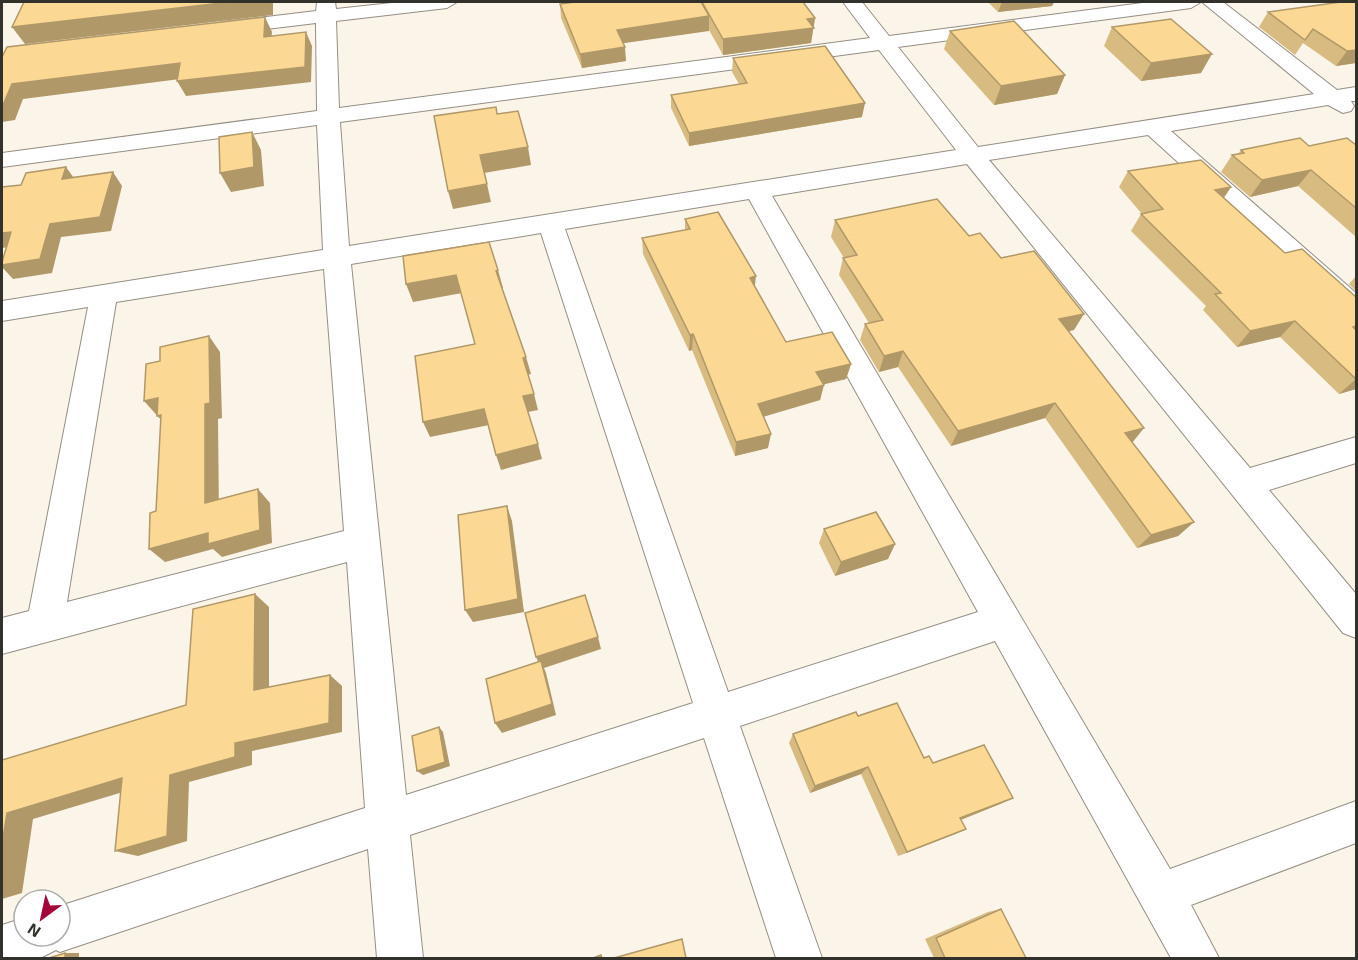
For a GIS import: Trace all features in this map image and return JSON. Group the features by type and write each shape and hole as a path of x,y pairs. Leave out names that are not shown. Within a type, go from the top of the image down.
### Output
{"street":[{"path":"199,31 326,8 447,2"},
{"path":"852,2 882,44 971,154 1356,621"},
{"path":"2,160 1191,2"},
{"path":"1211,2 1345,96 1356,117"},
{"path":"326,8 328,117 337,259 400,958"},
{"path":"2,311 337,259 971,154 1345,96"},
{"path":"1152,126 1356,308"},
{"path":"756,189 1196,958"},
{"path":"550,223 799,958"},
{"path":"45,625 104,294"},
{"path":"1244,483 1356,450"},
{"path":"2,636 363,542"},
{"path":"72,925 1003,621"},
{"path":"1160,895 1356,822"}],"building":[{"path":"24,2 230,2 12,27"},
{"path":"701,2 709,16 617,30 625,47 580,54 560,4"},
{"path":"702,2 803,2 815,18 807,19 814,28 723,39"},
{"path":"1356,2 1356,50 1347,51 1313,29 1305,40 1268,12"},
{"path":"265,17 264,37 306,32 305,67 177,81 180,63 12,84 2,105 2,57 7,47"},
{"path":"1171,19 1212,54 1151,63 1112,27"},
{"path":"1014,21 1065,75 1001,86 950,31"},
{"path":"825,46 865,103 689,133 671,95 747,83 733,58"},
{"path":"496,107 497,114 518,111 528,147 480,155 487,184 448,191 434,116"},
{"path":"252,132 254,167 220,173 219,137"},
{"path":"1300,138 1309,146 1347,138 1356,145 1356,208 1311,170 1262,180 1232,155 1244,153 1241,150"},
{"path":"1201,160 1231,187 1215,190 1285,253 1302,249 1356,297 1356,326 1353,327 1356,330 1356,379 1295,321 1250,331 1215,294 1221,293 1141,214 1163,209 1128,171"},
{"path":"66,167 62,179 113,172 100,217 50,224 40,259 2,265 11,232 2,233 2,187 21,185 26,173"},
{"path":"937,199 969,236 980,233 1001,258 1034,251 1084,314 1059,319 1144,428 1125,433 1194,522 1151,535 1055,403 958,431 903,351 884,356 865,324 883,320 843,258 857,255 835,220"},
{"path":"718,212 756,276 750,278 786,342 832,332 851,364 816,372 824,385 758,404 771,434 736,442 693,334 690,335 642,238 690,229 685,219"},
{"path":"489,242 498,270 496,271 526,357 523,358 534,394 523,396 538,444 496,455 484,409 423,422 415,356 475,344 456,275 406,284 403,256"},
{"path":"209,336 210,403 205,404 205,503 258,489 260,530 208,544 208,533 149,549 150,513 156,511 161,415 157,416 158,398 144,401 146,364 160,361 160,347"},
{"path":"507,506 518,599 465,610 458,515"},
{"path":"876,512 895,544 841,562 824,529"},
{"path":"255,594 254,690 330,675 329,723 235,743 235,757 170,775 167,836 115,851 122,778 7,813 2,844 2,760 186,705 193,609"},
{"path":"585,595 598,637 536,657 525,613"},
{"path":"541,661 552,704 495,723 486,679"},
{"path":"897,703 924,758 929,756 933,763 984,745 1013,798 960,818 966,829 907,852 868,767 815,786 793,734 856,712 858,716"},
{"path":"439,727 445,762 417,771 412,736"},
{"path":"1001,909 1026,958 945,958 936,938"},
{"path":"682,939 686,958 614,958"},
{"path":"65,953 65,958 49,958"}]}
